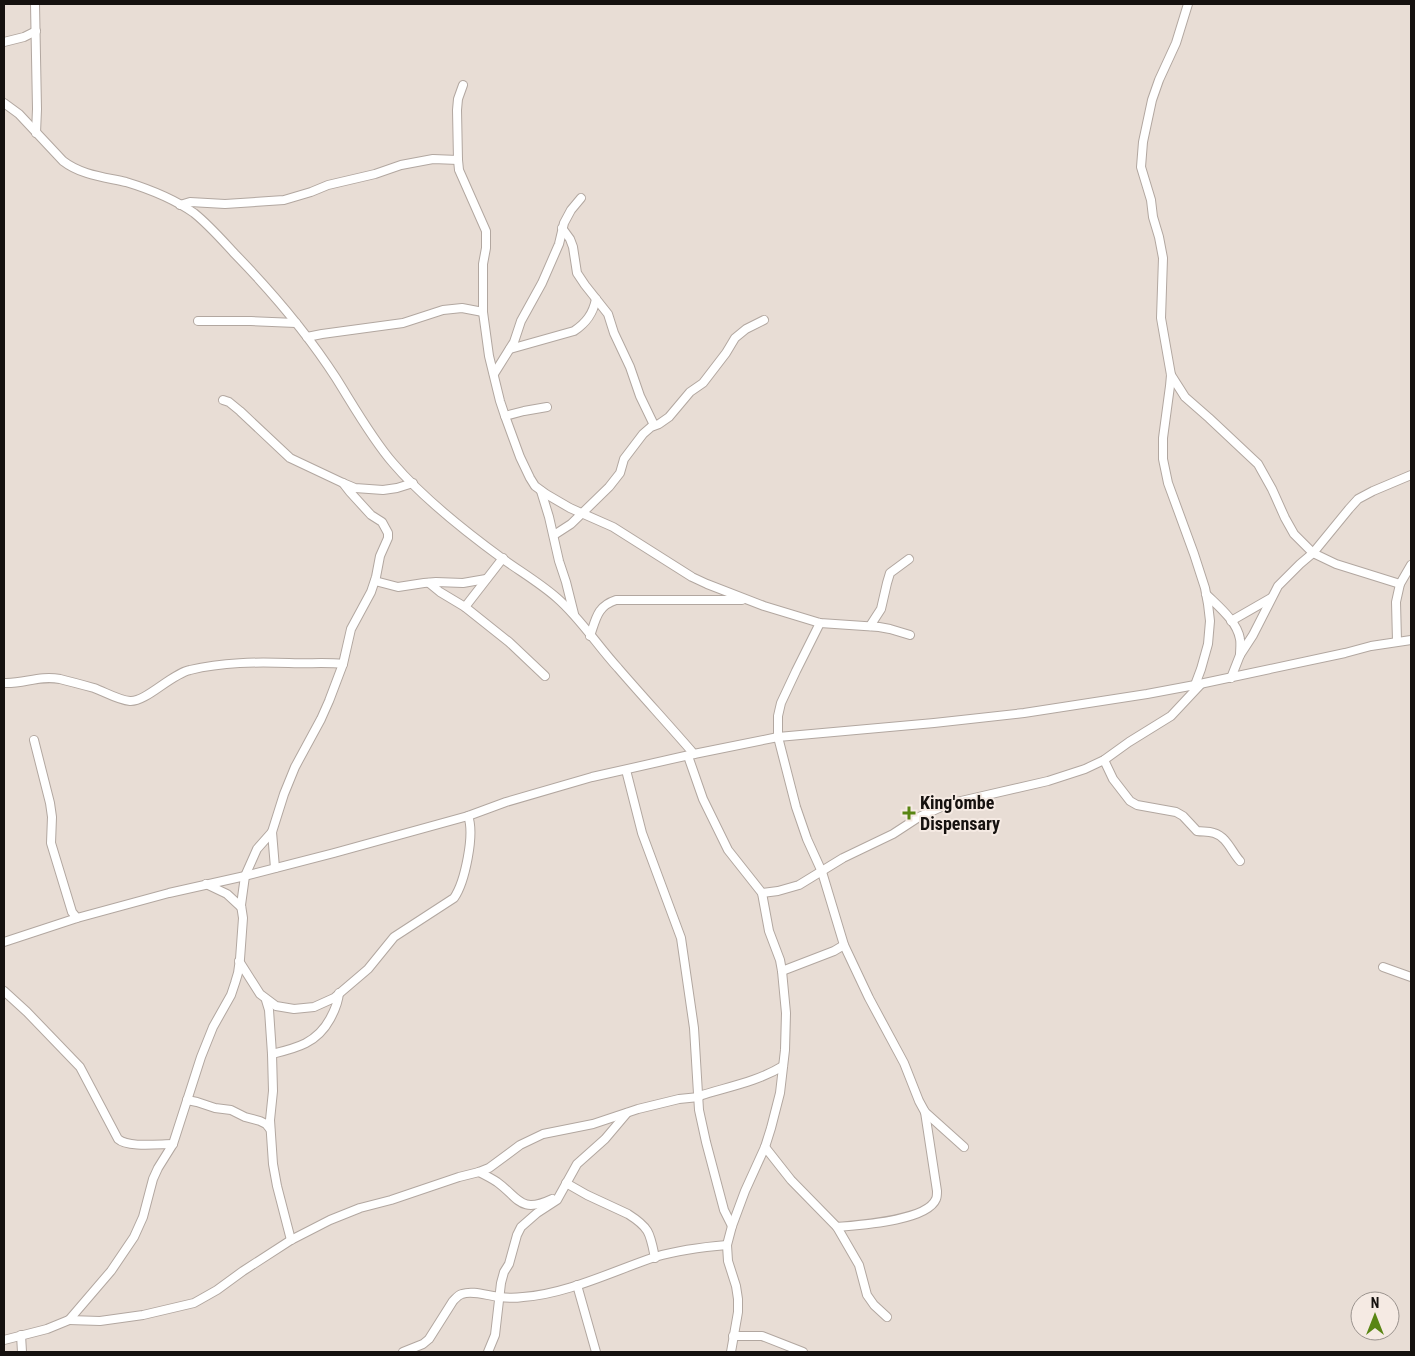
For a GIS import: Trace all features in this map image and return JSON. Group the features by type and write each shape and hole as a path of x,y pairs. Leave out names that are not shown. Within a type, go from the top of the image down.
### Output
{"street":[{"path":"35,4 36,133"},
{"path":"762,893 791,888 810,879 843,858 893,834 919,817 948,804 1048,781 1085,769 1104,760 1171,716 1198,685 1208,644 1210,621 1206,594 1194,554 1168,483 1162,459 1162,438 1171,375 1160,318 1163,251 1141,167 1147,123 1159,80 1176,43 1188,4"},
{"path":"4,42 36,32"},
{"path":"462,84 457,110 459,170 486,231 486,248 483,264 483,312 490,356 505,416 535,486 570,508 613,527 699,580 748,600 798,618 820,623 870,626 910,635"},
{"path":"4,103 19,114 63,161 71,167 89,174 142,188 180,205 195,214 208,226 274,295 307,337 393,463 438,506 502,558 550,592 575,615 590,636 691,755 703,799 728,850 762,893 769,931 780,960 786,1013 780,1093 765,1147 748,1183 727,1245 728,1261 738,1299 738,1312 731,1352"},
{"path":"180,205 190,202 225,204 284,200 337,183 401,166 433,159 458,160"},
{"path":"494,374 514,342 525,314 542,283 559,244 564,222 581,198"},
{"path":"562,228 573,247 577,273 608,314 614,333 654,426"},
{"path":"510,349 574,331 583,325 590,316 596,299"},
{"path":"307,337 403,323 444,310 462,308 483,312"},
{"path":"554,535 571,524 616,479 624,459 644,434 669,417 690,392 703,383 738,336 764,320"},
{"path":"198,321 296,323"},
{"path":"1171,375 1185,397 1258,464 1294,534 1313,553 1336,564 1400,584"},
{"path":"223,400 229,402 240,411 293,460 343,483 355,488 383,490 413,483"},
{"path":"505,416 547,407"},
{"path":"1230,678 1240,655 1253,635 1278,586 1313,553 1348,509 1358,500 1373,491 1411,475"},
{"path":"275,868 272,832 284,794 291,775 321,720 342,664 351,629 367,601 375,581 380,556 387,542 388,533 382,522 366,510 343,483"},
{"path":"541,491 575,615"},
{"path":"465,607 502,558"},
{"path":"870,626 881,609 890,573 909,559"},
{"path":"1398,641 1396,602 1400,584 1411,565"},
{"path":"375,581 398,587 429,583 462,583 486,580"},
{"path":"429,583 465,607 509,642 545,676"},
{"path":"1206,594 1231,621 1238,632 1240,655"},
{"path":"1231,621 1272,597"},
{"path":"590,636 602,607 616,600 748,600"},
{"path":"820,623 781,703 778,716 778,737 796,807 807,839 822,872 844,945 869,998 904,1063 919,1101 925,1112 964,1147"},
{"path":"4,942 77,918 206,884 334,854 468,816 506,802 592,777 691,755 778,737 1024,713 1137,696 1198,685 1371,646 1411,640"},
{"path":"4,683 47,678 60,679 94,688 130,701 142,698 188,670 246,662 342,664"},
{"path":"34,740 50,803 52,817 51,843 72,912 77,918"},
{"path":"1104,760 1113,779 1130,801 1176,812 1184,816 1197,831 1213,832 1219,835 1225,840 1240,861"},
{"path":"626,770 642,833 682,938 694,1028 699,1110 724,1210 732,1226"},
{"path":"239,961 260,994 276,1006 282,1008 304,1008 321,1005 334,998 368,969 394,937 454,898 460,890 467,861 470,823 468,816"},
{"path":"4,1340 48,1330 69,1320 111,1271 134,1237 143,1217 153,1179 173,1144 213,1027 231,995 238,973 243,918 241,907 242,890 245,876 257,849 272,832"},
{"path":"206,884 227,894 241,907"},
{"path":"782,970 834,951 844,945"},
{"path":"1383,967 1411,977"},
{"path":"4,991 80,1067 121,1142 173,1144"},
{"path":"272,1054 302,1045 322,1031 338,1004 339,993"},
{"path":"266,1000 269,1010 272,1054 270,1129 272,1164 292,1240"},
{"path":"69,1320 100,1320 144,1315 194,1303 217,1290 292,1240 330,1220 360,1208 391,1200 489,1168 520,1145 543,1134 593,1124 679,1099 699,1096 761,1078 783,1066"},
{"path":"187,1100 215,1108 231,1110 245,1117 260,1121 270,1129"},
{"path":"837,1227 872,1224 910,1216 930,1207 936,1200 937,1191 925,1112"},
{"path":"488,1352 495,1335 501,1283 521,1227 560,1196 577,1164 605,1139 627,1113"},
{"path":"765,1147 791,1180 837,1227 859,1265 869,1300 887,1317"},
{"path":"479,1172 497,1182 524,1205 534,1206 560,1196"},
{"path":"566,1183 575,1190 636,1219 649,1232 655,1258"},
{"path":"403,1352 423,1344 429,1339 453,1301 460,1295 472,1293 500,1297 523,1297 536,1295 566,1289 655,1258 688,1249 727,1245"},
{"path":"577,1285 596,1352"},
{"path":"21,1336 22,1352"},
{"path":"733,1336 762,1336 803,1352"}],"place":[{"name":"King'ombe Dispensary","path":"909,813"}]}
